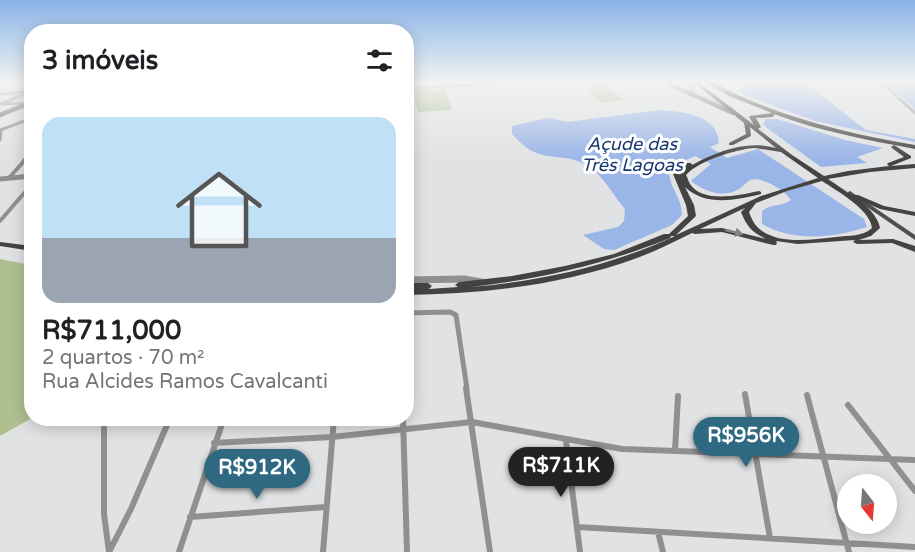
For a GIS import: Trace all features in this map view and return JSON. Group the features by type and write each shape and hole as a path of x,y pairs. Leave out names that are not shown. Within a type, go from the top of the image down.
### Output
{"highway":[{"path":"726,108 861,205 875,221 876,228 871,234 795,243 775,239 753,226 745,212 753,201"},
{"path":"732,108 849,192 882,208 915,214"},
{"path":"763,108 804,122 915,147"},
{"path":"701,160 684,175 686,183 697,192 724,200 889,164 909,157 894,147 775,115 752,117 753,122 762,131"},
{"path":"718,153 749,135 749,129 744,121"},
{"path":"675,236 688,221 692,212 676,174 682,167 749,144 766,146 790,156"},
{"path":"889,164 913,165"},
{"path":"876,167 913,165"},
{"path":"414,292 483,289 538,282 615,263 753,201 766,192"},
{"path":"414,286 523,278 595,263 675,236 766,192"},
{"path":"675,236 712,229 798,248 880,240 915,249"},
{"path":"0,244 24,248"},
{"path":"0,250 24,253"}],"main road":[{"path":"0,115 17,108"},
{"path":"722,108 733,113"},
{"path":"849,192 915,240"},
{"path":"861,205 915,240"}],"street":[{"path":"0,140 0,130 24,121"},
{"path":"9,178 24,161"},
{"path":"0,178 24,177"},
{"path":"0,221 24,193"},
{"path":"414,280 464,279 484,282"},
{"path":"414,313 450,312 456,315 490,552"},
{"path":"745,394 770,538"},
{"path":"807,395 849,552"},
{"path":"675,452 678,396"},
{"path":"848,405 915,491"},
{"path":"214,443 332,437 472,422 566,441 622,449 675,452 755,452 915,460"},
{"path":"104,426 104,514 109,552"},
{"path":"109,552 131,509 167,426"},
{"path":"179,552 221,426"},
{"path":"323,552 333,426"},
{"path":"403,429 407,552"},
{"path":"566,441 580,552"},
{"path":"190,517 326,507"},
{"path":"578,527 915,547"},
{"path":"658,532 663,552"}],"green space":[{"path":"417,108 451,108 452,110 418,112"},
{"path":"0,259 24,264 24,422 0,436"}],"water":[{"path":"780,108 837,108 866,130 915,139 915,142 815,121"},
{"name":"Açude das Três Lagoas","path":"660,110 679,112 706,120 717,133 719,143 710,147 727,158 758,149 864,219 867,227 827,236 800,236 774,230 762,224 762,211 791,200 784,192 767,182 755,179 733,192 720,194 708,191 691,181 711,164 695,156 669,168 669,175 680,203 682,215 672,225 614,250 604,249 583,235 618,227 624,221 625,209 603,180 588,166 568,158 542,155 523,145 512,134 512,126 548,118 568,122"},
{"path":"766,119 777,119 845,140 883,148 857,157 867,163 821,167 767,128 763,124"}]}
